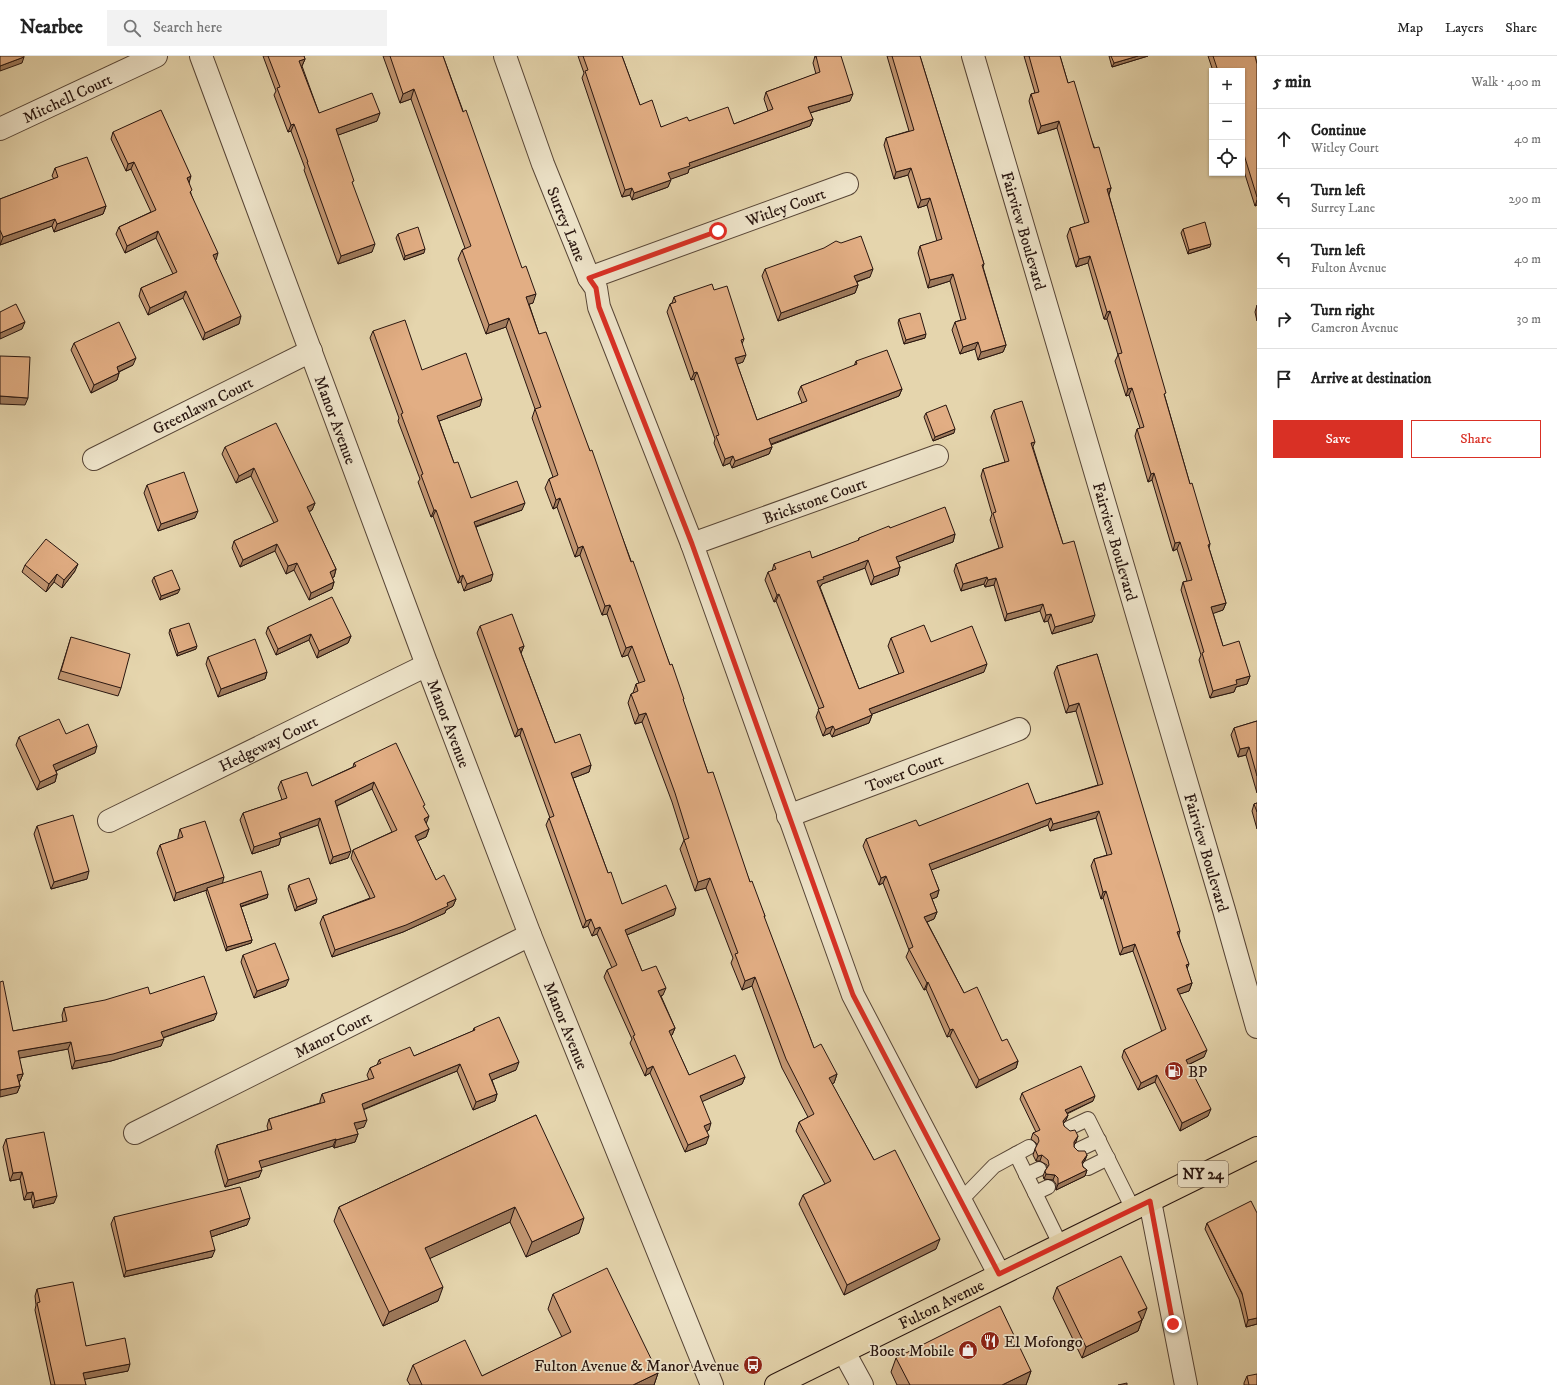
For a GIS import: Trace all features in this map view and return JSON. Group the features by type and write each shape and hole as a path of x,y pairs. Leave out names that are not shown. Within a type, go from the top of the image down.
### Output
{"main road":[{"name":"Fulton Avenue","path":"776,1385 1257,1148"}],"street":[{"name":"Mitchell Court","path":"0,129 156,56"},
{"name":"Manor Avenue","path":"201,56 427,665 530,935 712,1385"},
{"name":"Surrey Lane","path":"505,56 543,164 589,278 596,288 599,307 692,544 853,995 999,1274"},
{"name":"Fairview Boulevard","path":"973,56 1257,1027"},
{"name":"Witley Court","path":"589,278 847,184"},
{"name":"Greenlawn Court","path":"94,459 311,351"},
{"name":"Brickstone Court","path":"692,544 937,456"},
{"name":"Hedgeway Court","path":"109,821 427,665"},
{"name":"Tower Court","path":"788,816 1019,729"},
{"name":"Manor Court","path":"135,1133 530,935"},
{"path":"1141,1205 1186,1385"},
{"path":"844,1352 862,1385"}],"lane":[{"path":"1069,1128 1088,1119 1108,1158 1141,1205"},
{"path":"1080,1150 1099,1140"},
{"path":"961,1200 994,1166 1029,1147"},
{"path":"1016,1154 1060,1244"},
{"path":"1088,1168 1108,1158"},
{"path":"1026,1175 1039,1169"},
{"path":"1035,1193 1048,1187"}],"building":[{"path":"0,56 24,56 24,57 0,66"},
{"path":"268,56 304,56 305,59 299,61 319,113 372,93 380,113 336,129 354,181 352,182 375,244 341,256 294,124 291,125 277,88 280,87"},
{"path":"390,56 443,56 463,112 466,110 522,268 526,266 536,294 526,297 539,334 546,332 590,451 592,450 631,562 633,561 670,665 672,664 708,773 713,772 750,882 752,881 814,1048 821,1044 837,1074 829,1078 874,1160 895,1150 940,1239 847,1285 803,1195 831,1181 799,1122 814,1114 786,1059 755,977 745,981 735,954 738,953 710,878 698,882 684,840 689,838 675,793 646,713 639,715 631,694 638,691 636,684 645,681 632,646 626,648 610,605 605,606 583,546 578,548 560,498 556,500 549,479 558,475 535,409 541,407 509,318 489,325 462,250 471,246 414,89 403,94"},
{"path":"583,56 622,56 640,105 652,100 661,127 687,117 689,121 728,107 734,124 773,109 766,92 820,72 816,56 841,56 853,94 808,107 813,119 689,163 690,166 668,173 671,180 634,193 632,188 625,190 585,71 588,70"},
{"path":"892,56 920,56 984,264 982,265 1006,345 981,352 978,342 963,347 955,322 966,319 953,274 930,280 920,246 942,239 930,198 921,200 911,168 896,172 886,138 914,130"},
{"path":"1029,56 1060,56 1068,83 1074,81 1094,148 1099,147 1111,188 1107,189 1166,393 1164,394 1190,484 1192,483 1210,544 1208,545 1226,603 1211,607 1223,646 1239,641 1250,676 1236,680 1237,684 1213,691 1202,653 1204,652 1183,582 1192,580 1180,542 1175,543 1154,473 1151,474 1137,429 1144,427 1132,388 1128,389 1118,354 1122,353 1110,311 1107,312 1090,256 1079,259 1070,228 1089,222 1059,121 1041,126 1031,94 1039,92"},
{"path":"1111,56 1138,56 1114,63"},
{"path":"1213,56 1255,56 1257,64 1257,197 1245,158 1245,68 1217,68"},
{"path":"161,110 191,176 187,178 192,190 190,192 218,253 213,255 241,316 205,333 186,291 150,308 141,288 177,272 158,231 127,246 119,227 156,210 134,162 128,164 113,132"},
{"path":"87,157 106,206 57,224 55,219 3,237 0,230 0,199 58,177 55,168"},
{"path":"1205,222 1211,244 1189,250 1183,229"},
{"path":"418,227 425,249 405,256 398,234"},
{"path":"861,236 873,269 854,276 858,285 781,313 765,269 824,248 836,241 841,243"},
{"path":"712,284 714,290 727,286 744,339 741,340 746,355 735,358 757,420 807,401 801,386 857,364 856,361 887,350 902,389 769,439 772,447 735,461 733,456 725,459 716,436 719,435 697,372 694,373 670,304 676,302 674,297"},
{"path":"16,304 25,322 0,333 0,312"},
{"path":"920,313 926,334 906,340 899,319"},
{"path":"405,320 422,370 466,353 482,399 437,416 454,463 458,462 471,498 517,481 525,503 474,522 493,574 467,584 463,575 460,577 436,510 434,510 421,475 423,474 401,414 403,413 373,331"},
{"path":"119,322 136,358 117,367 119,373 94,385 74,343"},
{"path":"0,356 30,357 28,398 0,396"},
{"path":"1022,401 1035,442 1031,443 1063,544 1074,541 1095,615 1055,627 1051,614 1046,615 1043,604 1007,614 996,578 988,580 987,577 963,584 956,564 1003,547 993,513 996,512 983,469 1009,461 994,410"},
{"path":"946,405 955,429 935,437 926,413"},
{"path":"276,423 315,503 307,507 336,569 330,572 334,582 311,593 297,563 288,566 277,544 243,560 234,541 278,521 254,468 239,476 225,447"},
{"path":"184,472 198,511 161,524 147,485"},
{"path":"945,507 955,534 896,557 900,567 874,577 868,560 823,577 824,579 817,581 859,689 904,672 891,638 924,625 931,642 972,626 987,664 869,709 872,715 835,730 833,726 826,729 818,709 824,707 779,594 777,595 768,572 776,569 774,564 810,551 812,558 859,540 859,538 889,526 890,528"},
{"path":"46,539 78,564 64,580 57,574 49,584 25,565"},
{"path":"172,570 180,589 161,596 154,577"},
{"path":"332,597 351,636 319,651 311,634 278,649 268,627"},
{"path":"512,614 524,646 519,648 555,743 580,734 591,765 571,773 608,873 611,872 622,904 666,885 676,908 625,930 642,971 656,966 666,988 658,991 675,1028 669,1031 689,1075 735,1055 745,1077 700,1096 711,1123 704,1126 709,1136 688,1145 653,1066 647,1069 633,1036 635,1035 607,970 617,965 600,927 595,929 591,919 586,921 549,818 554,816 522,728 518,730 480,626"},
{"path":"189,623 197,646 178,653 170,629"},
{"path":"71,637 130,654 121,688 61,671"},
{"path":"255,639 267,672 221,689 208,657"},
{"path":"1097,654 1180,931 1177,932 1189,964 1186,965 1192,983 1177,989 1207,1050 1186,1060 1211,1109 1182,1123 1157,1075 1141,1083 1124,1050 1166,1029 1135,944 1123,948 1106,891 1103,892 1094,859 1112,854 1099,811 1053,824 1051,818 929,864 939,890 930,894 937,912 924,917 964,993 977,987 1002,1041 1007,1039 1018,1061 979,1080 953,1029 950,1030 928,982 927,983 909,949 913,947 886,876 881,878 866,839 916,820 919,826 1028,783 1036,804 1103,784 1079,703 1069,706 1057,666"},
{"path":"59,719 66,734 88,724 97,746 53,765 57,774 40,782 19,737"},
{"path":"1257,721 1257,776 1249,747 1240,749 1234,728"},
{"path":"396,743 425,805 423,806 429,816 424,819 429,829 415,836 436,880 444,875 456,899 447,903 448,906 406,925 335,950 323,916 375,897 353,850 397,830 374,782 335,801 351,851 333,857 320,818 279,833 281,838 254,847 243,813 287,798 281,781 307,772 312,786 356,766 354,763"},
{"path":"1257,803 1257,812 1254,804"},
{"path":"73,815 89,871 54,882 37,826"},
{"path":"205,821 224,877 176,893 160,845 183,837 180,829"},
{"path":"261,871 268,894 240,904 252,940 227,947 207,888"},
{"path":"309,878 317,899 297,907 289,885"},
{"path":"275,943 289,979 257,991 243,955"},
{"path":"204,976 217,1013 161,1032 164,1039 113,1054 75,1061 71,1042 18,1051 23,1074 17,1075 20,1086 0,1090 0,982 3,981 13,1031 67,1021 64,1008 105,1000 148,987 150,994"},
{"path":"499,1017 519,1062 489,1074 497,1094 476,1102 460,1064 362,1104 367,1120 354,1123 358,1134 259,1161 262,1170 228,1180 217,1145 272,1129 269,1119 325,1102 322,1094 374,1078 370,1068 381,1063 379,1060 410,1047 414,1056 475,1030 474,1028"},
{"path":"1081,1066 1095,1096 1065,1110 1068,1115 1063,1121 1064,1126 1070,1131 1075,1130 1078,1136 1074,1142 1074,1147 1078,1151 1085,1151 1087,1155 1082,1162 1083,1167 1087,1170 1058,1184 1058,1178 1055,1175 1046,1174 1045,1171 1049,1165 1048,1160 1042,1155 1038,1156 1035,1149 1039,1141 1038,1137 1033,1133 1040,1130 1022,1093"},
{"path":"536,1115 584,1218 532,1242 515,1207 425,1248 443,1287 389,1312 339,1207"},
{"path":"44,1132 57,1196 35,1201 33,1192 27,1193 22,1172 13,1173 6,1139"},
{"path":"240,1187 250,1218 210,1231 215,1250 126,1271 114,1217"},
{"path":"1251,1201 1257,1213 1257,1318 1248,1320 1242,1293 1207,1223"},
{"path":"1121,1256 1147,1308 1138,1312 1142,1320 1086,1347 1057,1287"},
{"path":"607,1268 658,1373 633,1385 422,1385 413,1365 465,1340 482,1376 571,1332 553,1294"},
{"path":"73,1282 86,1346 125,1338 130,1364 83,1373 86,1385 55,1385 37,1303 40,1302 37,1289"},
{"path":"1000,1306 1031,1371 1002,1385 910,1385 896,1358"},
{"path":"1257,1374 1257,1385 1249,1385 1247,1376"}],"place":[{"name":"BP","path":"1174,1071"},
{"name":"El Mofongo","path":"990,1341"},
{"name":"Boost Mobile","path":"968,1350"},
{"name":"Fulton Avenue & Manor Avenue","path":"753,1365"}],"route":[{"path":"718,231 589,278 596,288 599,307 692,544 853,995 999,1274 1150,1201 1173,1324"}]}
